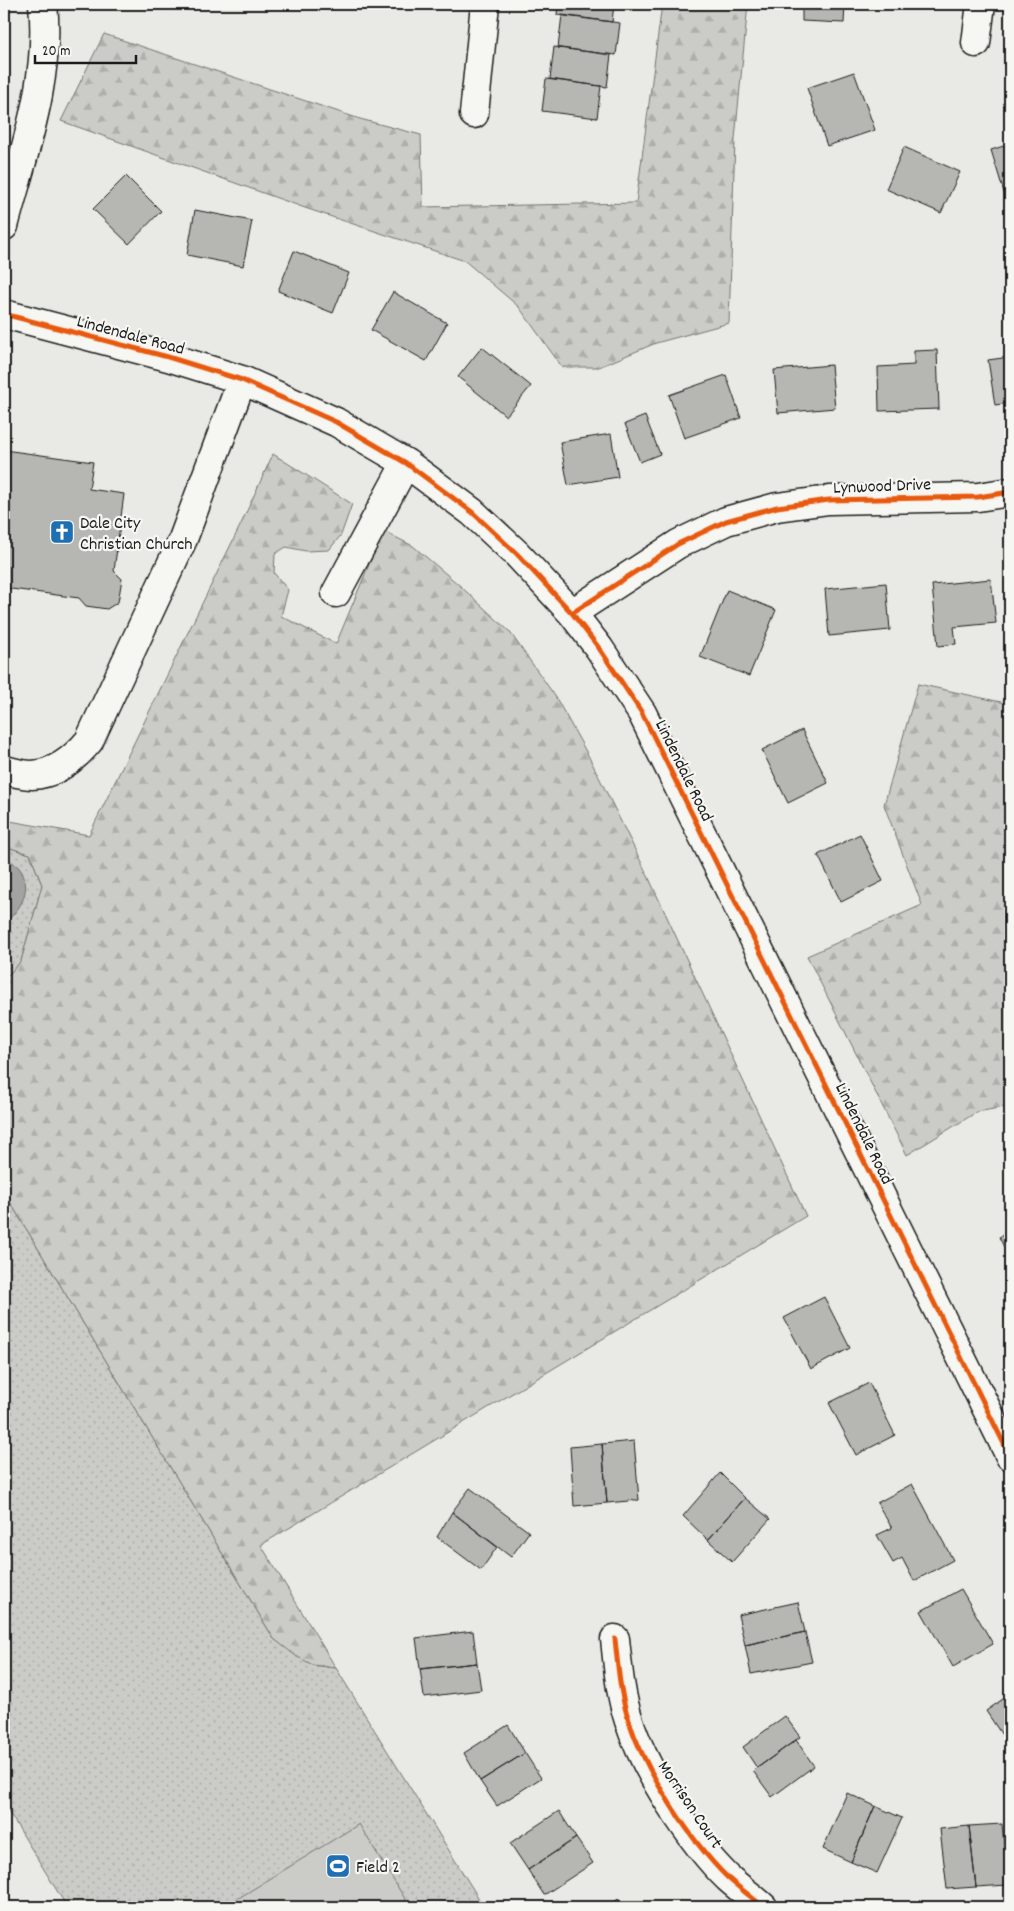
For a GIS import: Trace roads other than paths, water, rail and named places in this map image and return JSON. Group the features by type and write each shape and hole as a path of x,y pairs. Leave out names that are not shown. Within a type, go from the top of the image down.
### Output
{"street":[{"path":"4,226 37,100 45,35 43,4"},
{"path":"474,114 485,4"},
{"path":"976,43 981,4"},
{"name":"Lindendale Road","path":"4,314 168,357 242,380 336,422 406,463 472,512 517,554 572,613 599,648 642,713 1010,1456"},
{"path":"4,770 31,775 54,770 74,759 89,741 183,539 242,380"},
{"path":"336,593 406,463"},
{"name":"Lynwood Drive","path":"572,613 678,544 726,521 777,507 829,500 978,497 1010,492"},
{"name":"Morrison Court","path":"615,1639 620,1686 629,1722 647,1765 670,1803 695,1838 728,1877 763,1907"}],"place":[{"name":"Dale City Christian Church","path":"62,532"},
{"name":"Field 2","path":"338,1866"}]}
